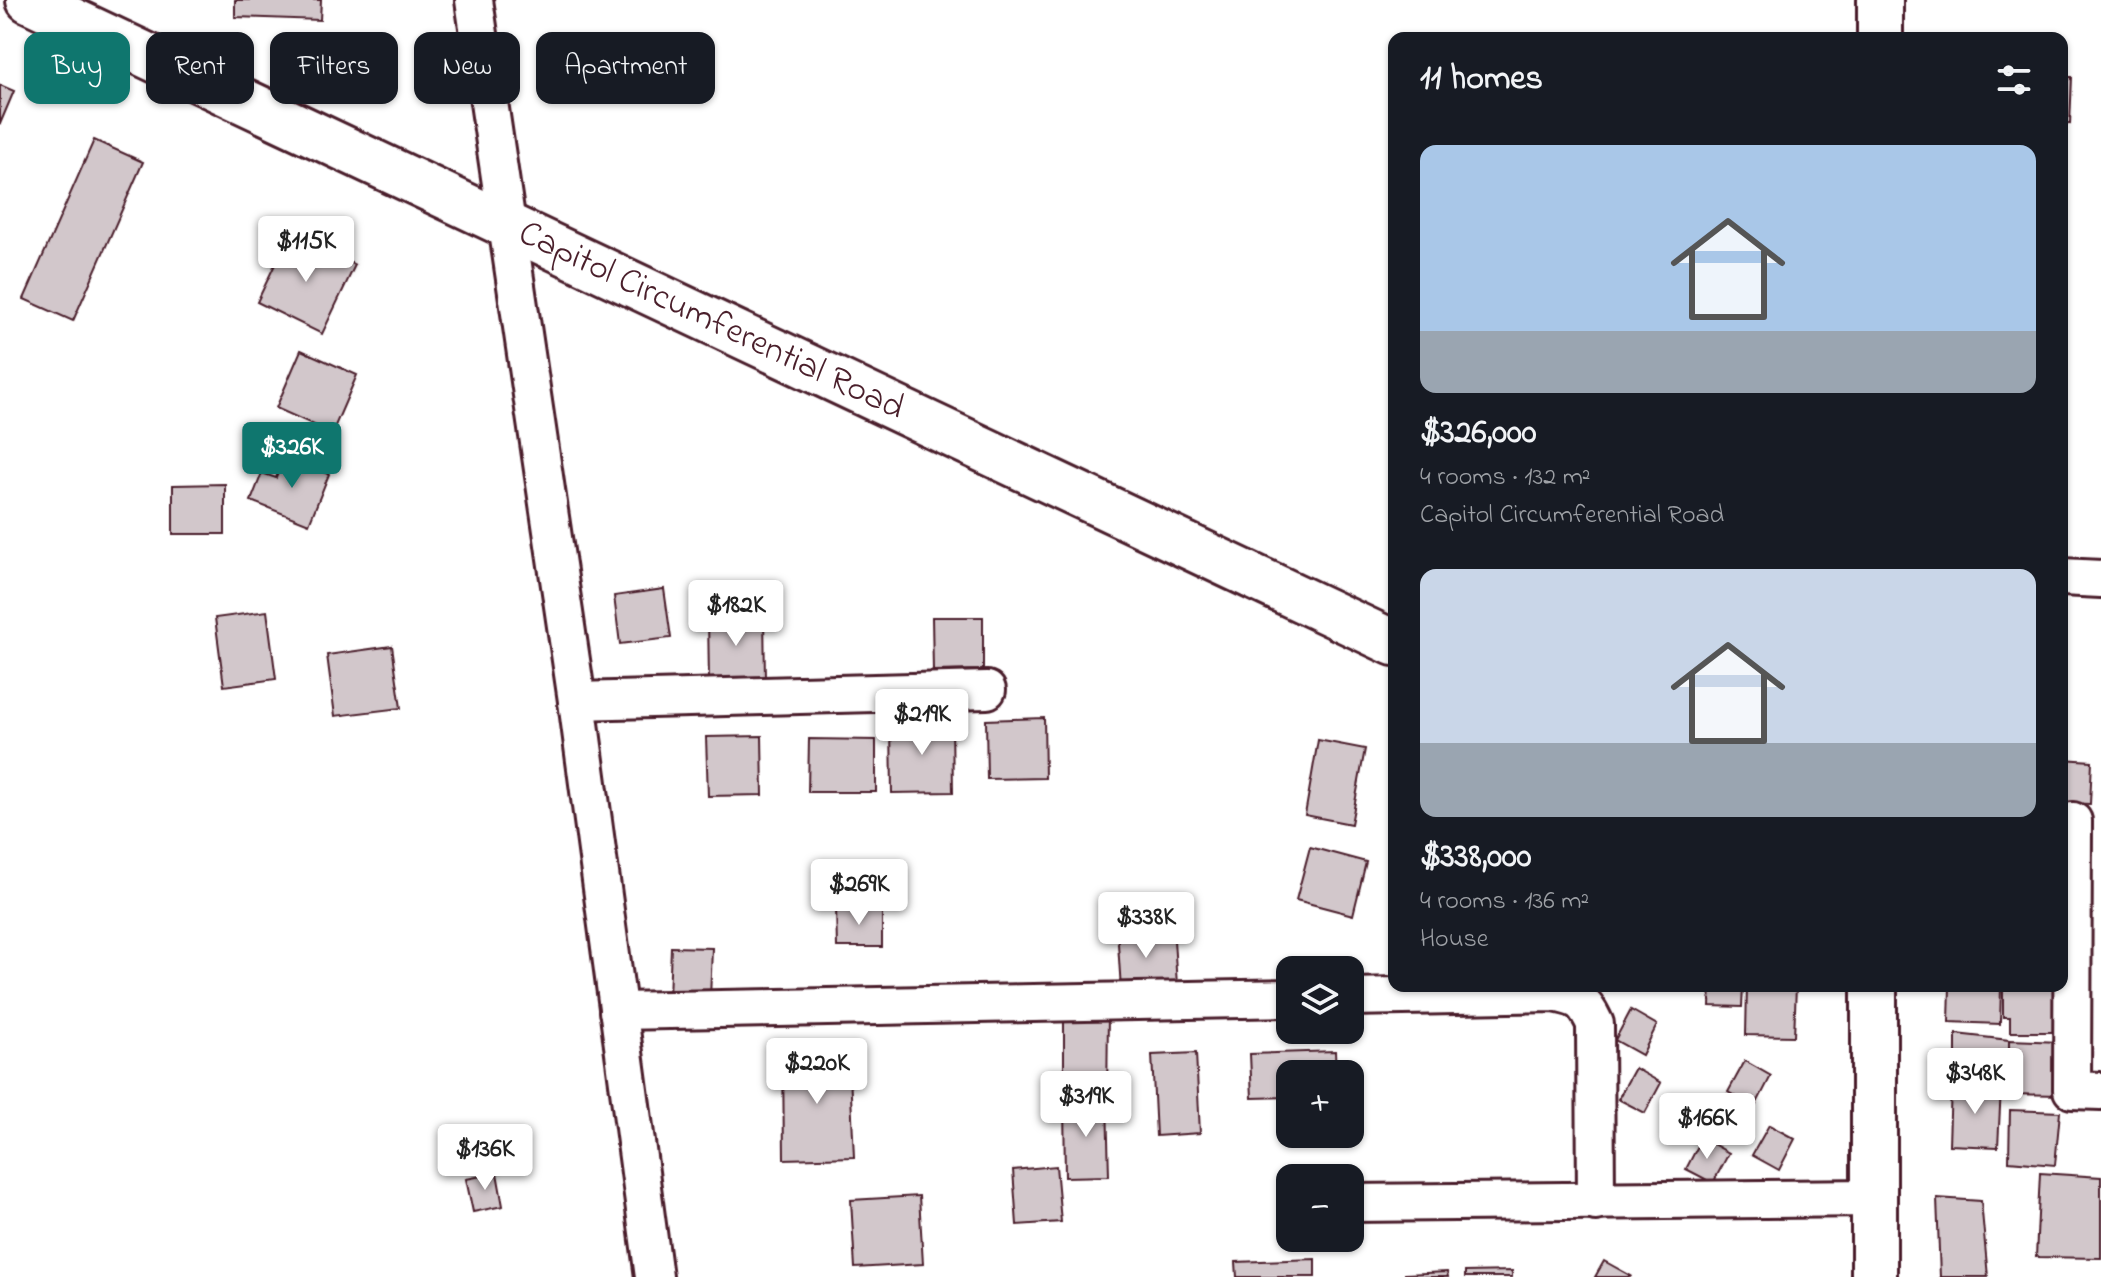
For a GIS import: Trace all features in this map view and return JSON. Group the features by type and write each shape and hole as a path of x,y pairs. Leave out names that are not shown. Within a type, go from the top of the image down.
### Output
{"main road":[{"name":"Capitol Circumferential Road","path":"29,0 1388,640"},
{"path":"1880,0 1880,32"},
{"path":"1874,992 1874,1277"}],"street":[{"path":"474,0 577,701 654,1277"},
{"path":"2068,577 2101,579"},
{"path":"577,701 987,690"},
{"path":"2079,822 2072,1090 2101,1091"},
{"path":"1364,997 1554,993 1573,996 1586,1005 1595,1024 1596,1202"},
{"path":"618,1011 1276,998"},
{"path":"1364,1203 1874,1198"}],"building":[{"path":"235,0 321,0 320,20 235,17"},
{"path":"2068,77 2072,77 2070,124"},
{"path":"0,85 14,91 0,124"},
{"path":"94,140 143,162 73,321 24,299"},
{"path":"290,233 355,265 322,334 257,302"},
{"path":"301,350 357,375 332,433 276,408"},
{"path":"285,456 329,474 309,524 251,501 262,473 276,478"},
{"path":"225,484 225,534 173,534 173,485"},
{"path":"664,589 671,638 620,644 614,596"},
{"path":"267,611 276,679 224,686 215,618"},
{"path":"708,615 764,615 765,680 709,681"},
{"path":"932,617 983,617 983,670 933,671"},
{"path":"392,646 401,708 335,716 327,655"},
{"path":"1044,718 1045,778 987,779 986,720"},
{"path":"891,722 952,722 953,792 892,793"},
{"path":"762,736 763,795 708,796 706,737"},
{"path":"809,739 876,740 876,792 808,792"},
{"path":"1318,740 1365,749 1351,824 1305,815"},
{"path":"2068,759 2092,761 2090,804 2068,803"},
{"path":"1310,847 1366,862 1353,915 1296,900"},
{"path":"836,908 882,908 882,947 837,947"},
{"path":"1117,928 1174,940 1177,985 1121,989"},
{"path":"671,947 712,948 710,999 669,998"},
{"path":"1711,992 1743,992 1742,1007 1710,1006"},
{"path":"1747,992 1796,992 1794,1036 1746,1035"},
{"path":"1950,992 2001,992 2000,1024 1949,1022"},
{"path":"2003,992 2062,992 2062,1032 2010,1032 2010,1017 2003,1017"},
{"path":"1631,1010 1657,1025 1642,1055 1615,1040"},
{"path":"1064,1014 1108,1014 1107,1102 1064,1102"},
{"path":"1956,1034 2009,1040 2009,1076 1956,1075"},
{"path":"2009,1040 2060,1042 2062,1095 2009,1094"},
{"path":"1335,1051 1335,1060 1276,1060 1276,1097 1252,1098 1250,1054"},
{"path":"783,1053 849,1054 854,1157 784,1159"},
{"path":"1196,1053 1200,1133 1156,1136 1152,1055"},
{"path":"1745,1061 1771,1076 1755,1107 1728,1092"},
{"path":"1635,1068 1661,1083 1645,1113 1618,1099"},
{"path":"1951,1084 2001,1087 1998,1147 1949,1145"},
{"path":"1064,1102 1107,1102 1109,1176 1065,1177"},
{"path":"2010,1110 2060,1112 2055,1165 2009,1161"},
{"path":"1769,1125 1795,1139 1779,1170 1752,1155"},
{"path":"1702,1138 1729,1153 1713,1183 1686,1169"},
{"path":"1056,1166 1061,1222 1017,1225 1013,1170"},
{"path":"497,1173 503,1206 473,1212 466,1179"},
{"path":"2040,1173 2101,1177 2101,1258 2036,1257"},
{"path":"919,1196 923,1264 855,1268 851,1200"},
{"path":"1937,1198 1981,1201 1988,1277 1940,1277"},
{"path":"1315,1259 1315,1277 1237,1277 1236,1262"},
{"path":"1604,1261 1631,1276 1595,1277"},
{"path":"1512,1271 1512,1277 1465,1277 1465,1272"},
{"path":"1447,1272 1448,1277 1405,1277 1405,1274"}]}
